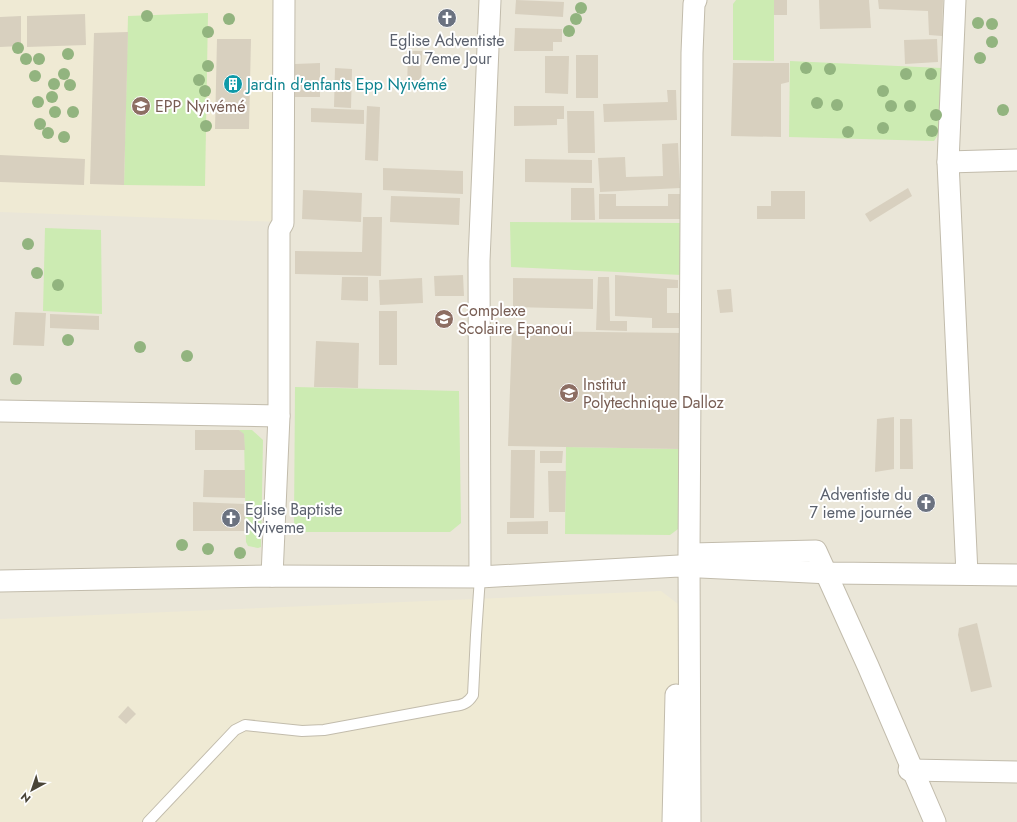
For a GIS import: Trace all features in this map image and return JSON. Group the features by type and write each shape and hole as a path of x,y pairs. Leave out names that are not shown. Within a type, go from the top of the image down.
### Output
{"street":[{"path":"272,576 279,416 279,230 283,223 284,0"},
{"path":"480,577 479,261 490,0"},
{"path":"690,822 684,560 692,0"},
{"path":"673,822 684,560 692,53 694,4 696,0"},
{"path":"955,0 948,162 967,574"},
{"path":"948,162 1017,160"},
{"path":"0,411 279,416"},
{"path":"0,581 272,576 480,577 684,560 816,551 868,666 934,822"},
{"path":"684,560 830,573 1017,575"},
{"path":"830,573 909,770 934,822"},
{"path":"909,770 1017,772"}],"lane":[{"path":"148,822 235,730 241,726 245,725 302,731 324,730 465,704 470,701 473,695 480,577"}],"shaded area":[{"path":"0,0 1017,0 1017,822 0,822"},
{"name":"EPP Nyivémé","path":"0,0 282,0 280,222 0,212"},
{"path":"661,591 682,607 679,822 0,822 0,619"}],"green space":[{"path":"736,0 774,0 774,61 733,60 733,4"},
{"path":"208,13 205,186 124,185 128,16"},
{"path":"790,61 941,68 940,132 934,141 789,137"},
{"path":"510,222 680,223 682,275 511,267"},
{"path":"45,228 101,230 102,314 43,311"},
{"path":"295,387 459,391 461,523 450,532 304,532 294,525"},
{"path":"239,430 252,430 263,440 261,547 258,548 248,546 246,542 244,435"},
{"path":"566,447 680,449 678,529 670,535 565,534"}],"building":[{"path":"516,0 564,2 563,17 515,14"},
{"path":"774,0 787,0 787,15 774,15"},
{"path":"819,0 869,0 871,28 820,29"},
{"path":"878,0 943,0 942,36 929,35 928,11 879,9"},
{"path":"85,14 86,45 27,47 27,16"},
{"path":"21,16 21,46 0,47 0,17"},
{"path":"515,28 562,29 562,42 553,42 553,51 514,51"},
{"path":"128,32 124,185 90,184 94,33"},
{"name":"Jardin d'enfants Epp Nyivémé","path":"217,39 251,39 249,129 215,129"},
{"path":"937,39 938,62 905,64 904,40"},
{"path":"408,51 422,51 421,91 407,90"},
{"path":"576,55 598,55 598,98 576,98"},
{"path":"545,56 569,56 568,94 545,93"},
{"path":"320,63 320,97 295,97 295,64"},
{"path":"733,63 789,63 789,82 781,84 781,137 731,136"},
{"path":"335,68 352,69 351,108 334,107"},
{"path":"667,90 676,90 677,120 604,122 603,104 668,102"},
{"path":"367,106 380,107 378,161 365,160"},
{"path":"514,106 564,106 564,119 557,119 557,125 514,126"},
{"path":"311,108 364,110 364,124 311,122"},
{"path":"567,111 594,111 595,153 568,153"},
{"path":"678,143 680,188 600,192 598,158 625,157 626,177 663,176 662,144"},
{"path":"0,155 85,159 84,185 0,182"},
{"path":"525,159 592,160 592,183 525,182"},
{"path":"383,168 463,171 463,194 383,190"},
{"path":"571,188 594,188 595,220 571,220"},
{"path":"908,188 912,196 870,222 865,214"},
{"path":"303,190 362,193 361,222 302,219"},
{"path":"771,191 805,191 805,219 757,219 757,206 771,206"},
{"path":"599,194 616,194 616,206 668,206 668,194 680,194 680,219 599,219"},
{"path":"391,196 460,198 459,225 390,222"},
{"path":"363,217 382,217 381,276 295,274 295,251 362,252"},
{"path":"463,275 464,296 435,296 434,276"},
{"path":"615,275 678,280 678,288 667,288 667,313 681,313 680,328 652,328 652,318 615,316"},
{"path":"342,277 368,277 368,301 341,300"},
{"path":"598,277 609,277 610,321 627,321 627,331 596,330"},
{"path":"422,278 423,303 380,305 379,280"},
{"path":"513,278 593,279 593,309 513,307"},
{"path":"731,289 733,312 720,313 717,290"},
{"path":"379,311 397,311 397,365 379,365"},
{"path":"15,312 46,313 44,346 13,345"},
{"path":"50,314 99,316 99,330 50,328"},
{"path":"512,331 682,333 680,449 508,446"},
{"path":"316,341 359,343 358,388 314,387"},
{"path":"894,417 894,469 875,472 877,419"},
{"path":"900,419 912,419 913,469 900,469"},
{"path":"195,430 239,430 244,434 245,450 195,450"},
{"path":"511,450 535,450 534,518 510,518"},
{"path":"540,451 563,451 562,463 540,463"},
{"path":"204,470 245,470 245,498 203,497"},
{"path":"548,471 566,471 565,512 549,512"},
{"path":"193,502 245,504 245,531 193,531"},
{"path":"548,521 548,534 507,534 507,522"},
{"path":"977,623 992,687 971,692 958,635 959,628"},
{"path":"128,706 136,714 126,724 118,717"}],"place":[{"name":"Eglise Adventiste du 7eme Jour","path":"447,18"},
{"name":"Jardin d'enfants Epp Nyivémé","path":"233,84"},
{"name":"EPP Nyivémé","path":"141,106"},
{"name":"Complexe Scolaire Epanoui","path":"444,319"},
{"name":"Institut Polytechnique Dalloz","path":"569,393"},
{"name":"Adventiste du 7 ieme journée","path":"926,503"},
{"name":"Eglise Baptiste Nyiveme","path":"231,518"}]}
